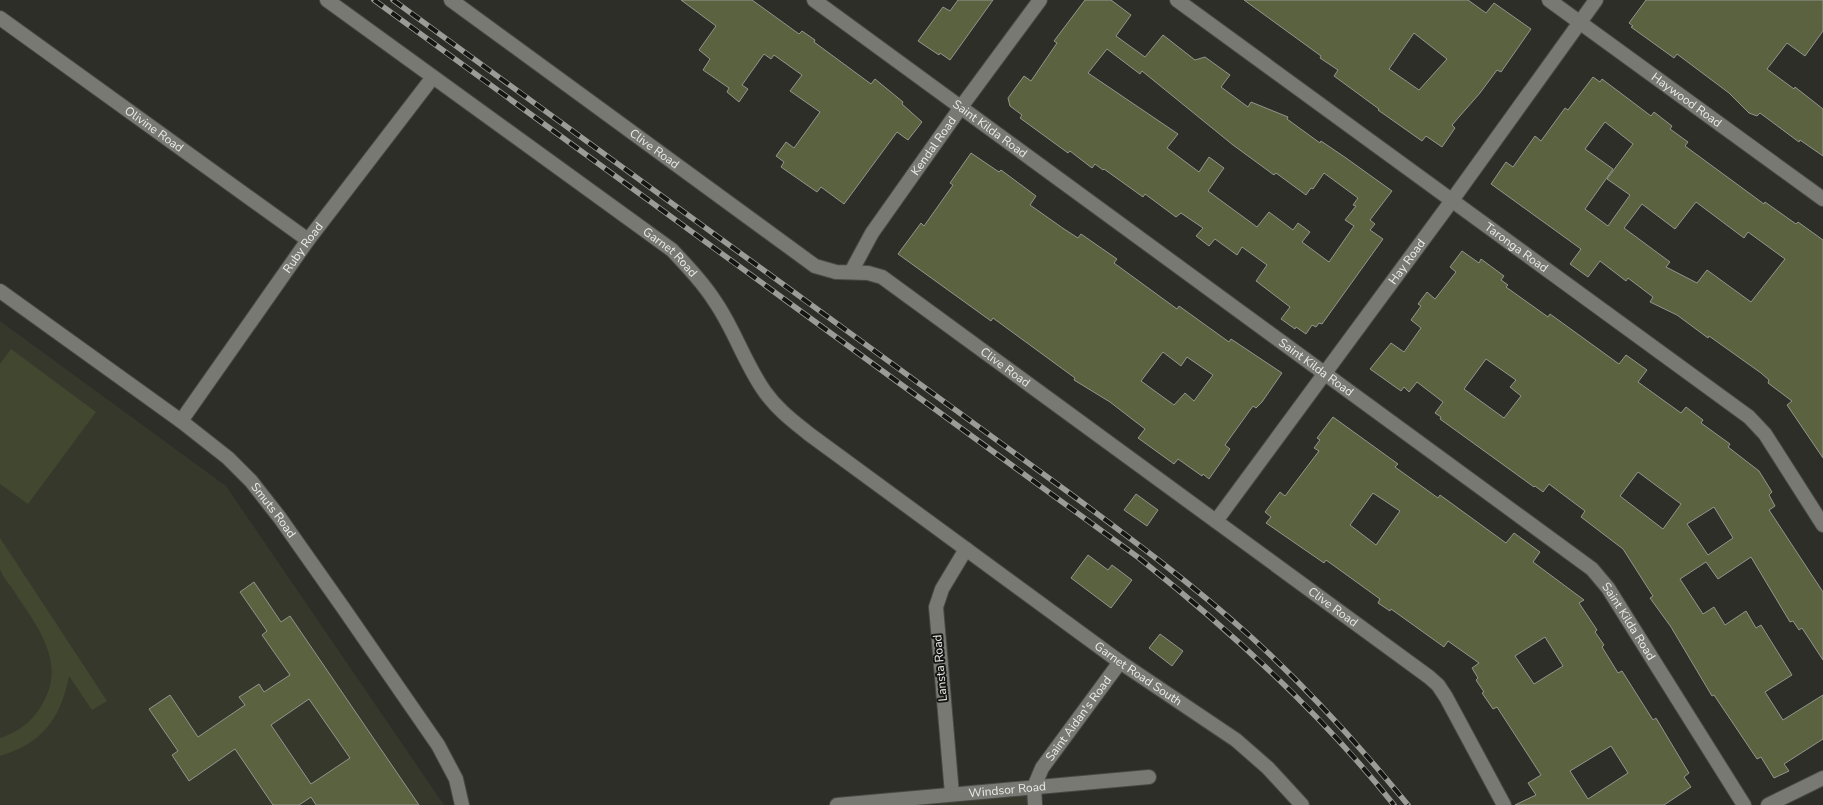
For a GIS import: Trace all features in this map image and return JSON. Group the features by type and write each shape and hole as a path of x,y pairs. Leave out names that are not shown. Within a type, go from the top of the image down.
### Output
{"street":[{"name":"Garnet Road","path":"327,0 672,250 695,274 717,304 751,370 765,392 783,414 966,549"},
{"name":"Clive Road","path":"451,0 815,266 836,272 868,273 882,278 1438,685 1504,805"},
{"name":"Saint Kilda Road","path":"814,0 1597,574 1608,588 1744,805"},
{"name":"Kendal Road","path":"851,272 869,239 961,107 1040,0"},
{"name":"Taronga Road","path":"1178,0 1749,417 1765,434 1823,525"},
{"name":"Haywood Road","path":"1549,0 1823,200"},
{"name":"Hay Road","path":"1216,521 1452,200 1596,0"},
{"name":"Olivine Road","path":"0,18 308,240"},
{"name":"Ruby Road","path":"181,422 308,240 433,77"},
{"name":"Smuts Road","path":"0,291 181,422 228,458 251,481 280,518 438,745 456,780 462,805"},
{"name":"Garnet Road South","path":"966,549 1120,662 1236,740 1268,768 1302,805"},
{"name":"Lansta Road","path":"952,794 936,607 942,589 966,549"},
{"name":"Saint Aidan's Road","path":"1035,805 1034,787 1042,768 1120,662"},
{"name":"Windsor Road","path":"837,805 1149,777"},
{"path":"1768,805 1823,778"}],"shaded area":[{"path":"0,321 226,486 444,805 0,805"},
{"path":"1034,787 1035,805 938,805 937,795"}],"green space":[{"path":"11,349 96,412 28,504 0,484 0,364"},
{"path":"0,538 107,701 92,710 69,676 61,705 47,727 27,744 15,751 0,756 0,738 13,733 35,715 50,688 52,673 46,644 31,617 1,572"}],"building":[{"path":"681,0 752,0 799,34 802,31 815,40 814,42 871,84 875,79 903,102 902,104 922,122 908,140 897,132 844,204 821,187 817,192 781,167 784,162 776,156 786,142 794,148 820,112 790,91 802,75 774,55 771,59 764,54 742,85 748,89 739,102 727,92 729,88 703,70 710,59 699,50 716,26"},
{"path":"958,0 993,0 950,60 918,41 943,7 950,11"},
{"path":"1085,0 1111,0 1131,15 1116,36 1145,57 1163,35 1195,60 1205,57 1230,75 1221,87 1248,107 1251,102 1288,117 1287,119 1320,143 1321,141 1392,191 1370,220 1375,224 1370,230 1383,239 1322,324 1319,323 1316,327 1312,325 1306,334 1296,327 1295,329 1281,319 1290,307 1256,281 1267,265 1242,247 1237,255 1215,239 1209,246 1196,236 1203,228 1181,213 1176,217 1145,194 1143,197 1104,169 1095,164 1092,168 1020,118 1022,115 1010,106 1008,98 1024,76 1031,81 1057,43 1054,41","holes":["1107,49 1140,74 1142,71 1233,145 1274,175 1276,173 1306,195 1311,188 1313,189 1324,173 1358,198 1353,205 1356,206 1345,220 1354,226 1329,262 1302,242 1310,232 1298,223 1293,230 1269,212 1257,227 1208,191 1224,168 1209,157 1199,172 1167,148 1178,134 1088,73"]},
{"path":"1244,0 1468,0 1486,13 1494,3 1531,29 1501,72 1497,70 1452,125 1455,128 1442,147 1426,136 1422,141 1378,110 1334,76 1338,70 1320,58 1321,56","holes":["1414,33 1447,59 1419,90 1389,69"]},
{"path":"1646,0 1823,0 1823,31 1805,56 1787,43 1767,69 1794,89 1795,87 1823,109 1823,156 1800,140 1799,142 1760,113 1757,116 1749,113 1729,93 1677,54 1674,58 1631,27 1633,26 1629,23"},
{"path":"1593,77 1600,82 1602,79 1651,116 1654,112 1672,126 1670,129 1688,142 1685,146 1764,204 1765,202 1796,224 1798,222 1823,240 1823,458 1787,405 1792,401 1768,383 1769,380 1761,373 1677,315 1650,302 1653,297 1628,278 1626,281 1600,261 1588,277 1570,264 1581,249 1491,184 1506,162 1513,167 1535,136 1541,141 1565,108 1568,110","holes":["1605,122 1633,144 1607,179 1630,195 1608,226 1585,209 1613,169 1585,149","1696,202 1744,238 1748,232 1785,259 1751,302 1707,270 1697,283 1666,267 1670,262 1624,228 1642,204 1675,229"]},
{"path":"971,153 999,172 1001,170 1036,196 1030,205 1078,238 1081,234 1117,259 1114,263 1177,309 1179,306 1229,342 1231,339 1282,373 1262,402 1256,408 1253,406 1225,445 1230,449 1209,479 1178,459 1174,464 1138,438 1145,429 1110,402 1074,380 1075,378 993,318 991,321 898,254 921,223 924,226 953,185 950,183","holes":["1163,352 1181,366 1187,357 1213,375 1194,401 1185,393 1174,405 1141,381"]},
{"path":"1462,251 1479,263 1481,259 1504,276 1501,280 1508,285 1506,287 1548,317 1550,314 1619,364 1626,355 1647,370 1638,382 1681,413 1686,407 1703,420 1701,423 1730,444 1728,447 1759,471 1772,492 1769,495 1775,506 1769,510 1823,592 1823,660 1802,628 1799,630 1793,621 1790,622 1751,557 1718,579 1706,562 1680,579 1703,614 1714,607 1725,625 1746,611 1756,628 1761,625 1792,675 1765,692 1783,720 1823,695 1823,739 1784,764 1789,771 1774,778 1761,757 1757,759 1714,695 1712,696 1671,627 1650,598 1653,596 1623,549 1581,517 1585,511 1549,484 1543,492 1534,487 1440,419 1441,417 1435,413 1443,402 1417,382 1409,392 1404,387 1401,391 1370,369 1391,343 1404,352 1421,328 1411,320 1421,306 1418,304 1427,292 1435,299 1456,272 1450,267","holes":["1486,359 1516,380 1510,387 1521,396 1504,418 1464,389","1638,472 1681,504 1663,529 1620,496","1714,507 1733,538 1708,555 1687,524"]},
{"path":"1333,417 1398,464 1395,467 1438,498 1440,495 1506,543 1514,533 1540,552 1533,562 1584,600 1579,603 1597,630 1595,632 1604,645 1602,647 1618,673 1622,671 1653,720 1656,718 1689,773 1684,777 1691,787 1664,805 1515,805 1536,795 1528,783 1541,775 1497,707 1493,709 1482,693 1484,692 1476,680 1478,678 1472,668 1479,663 1448,641 1444,647 1391,609 1390,611 1378,603 1380,599 1326,560 1324,563 1266,523 1271,517 1265,512 1280,492 1285,496 1319,451 1314,448 1320,440 1317,438","holes":["1373,493 1400,511 1376,545 1350,525","1545,637 1563,666 1534,684 1515,656","1611,746 1628,773 1588,799 1570,771"]},
{"path":"1136,494 1158,510 1147,526 1124,510"},
{"path":"1088,555 1108,570 1112,565 1132,580 1111,608 1071,578"},
{"path":"254,582 281,622 290,616 419,805 316,805 311,797 299,805 273,805 235,749 189,781 172,755 178,751 149,709 170,695 198,737 245,705 239,697 259,684 264,692 290,675 262,635 267,631 240,592","holes":["309,699 350,758 311,784 271,725"]},
{"path":"1160,634 1183,651 1172,666 1149,648"}],"railway":[{"path":"374,0 1139,558 1208,615 1274,674 1336,738 1394,805"},
{"path":"393,0 1138,544 1228,617 1292,676 1352,739 1408,805"}]}
